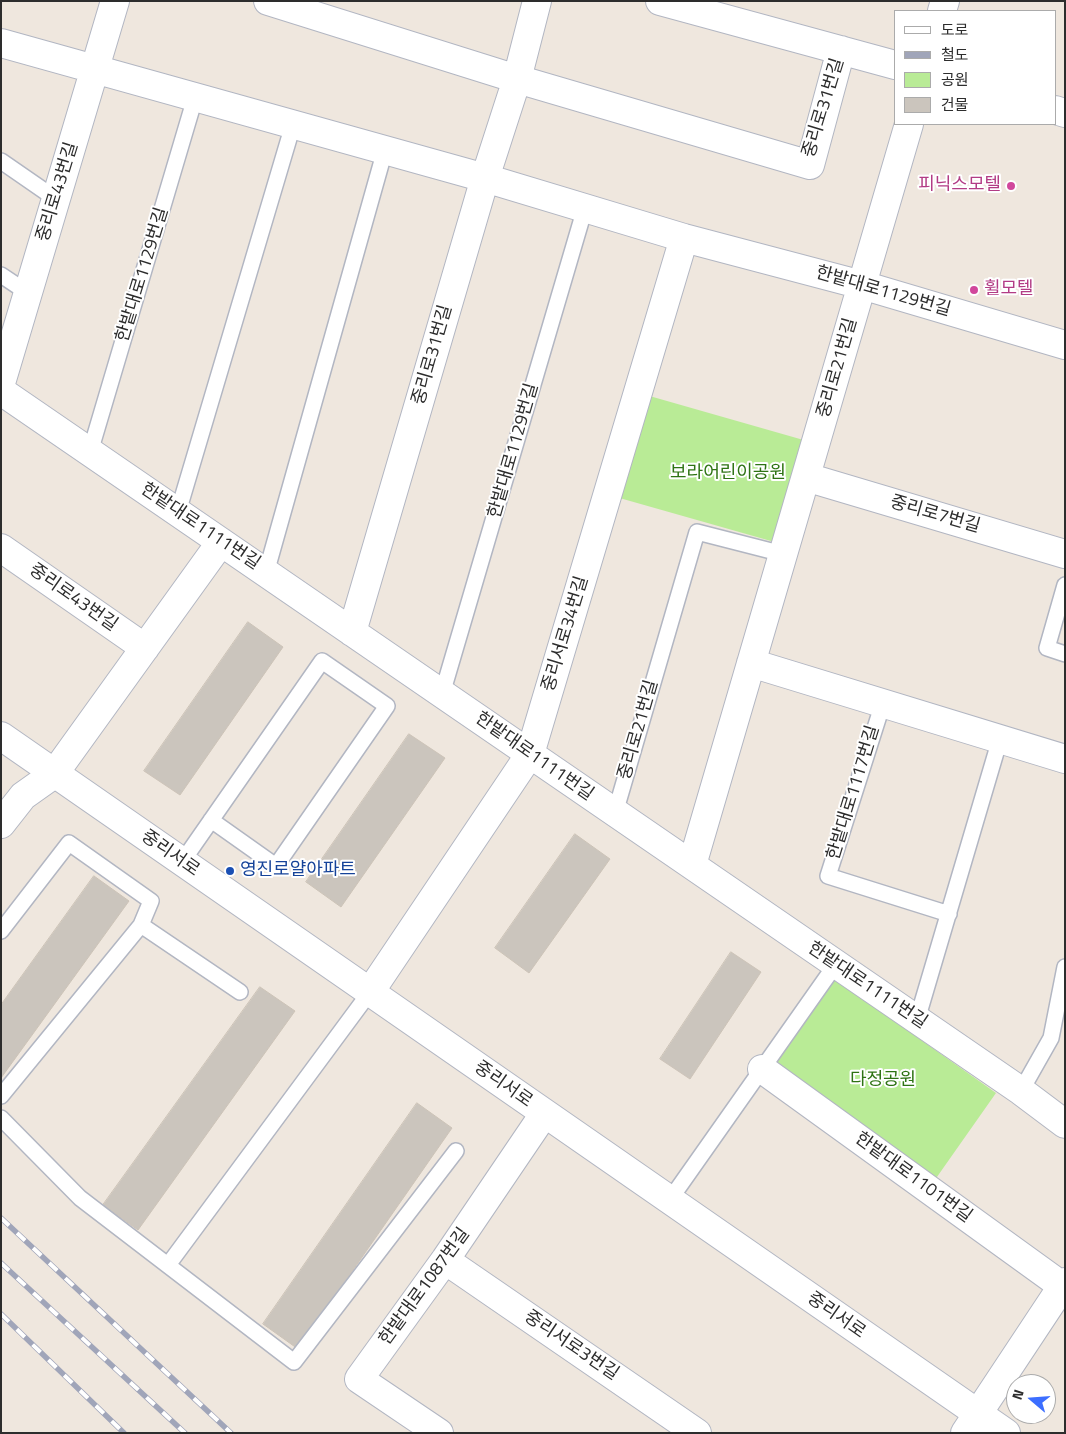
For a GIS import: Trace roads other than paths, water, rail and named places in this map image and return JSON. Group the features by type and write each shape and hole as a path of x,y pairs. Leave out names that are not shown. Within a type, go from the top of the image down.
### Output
{"street":[{"name":"중리로43번길","path":"1,383 115,1"},
{"name":"중리로31번길","path":"268,1 517,79 810,165 841,50"},
{"name":"중리로31번길","path":"352,632 485,178 517,79 537,1"},
{"path":"660,1 894,65"},
{"name":"한밭대로1129번길","path":"1,43 485,178 684,238 862,285 1065,345"},
{"name":"중리로21번길","path":"692,866 909,125"},
{"name":"중리서로34번길","path":"370,992 530,754 684,238"},
{"name":"한밭대로1111번길","path":"1,391 1021,1091 1065,1124"},
{"name":"중리로7번길","path":"806,477 1065,554"},
{"path":"1,824 23,796 54,774 221,542"},
{"name":"중리로43번길","path":"1,548 145,648"},
{"name":"한밭대로1117번길","path":"751,663 1065,759"},
{"name":"중리서로","path":"1,736 669,1201 971,1423 1006,1433"},
{"name":"한밭대로1101번길","path":"762,1069 1064,1285"},
{"name":"한밭대로1087번길","path":"439,1433 359,1379 445,1260 544,1114"},
{"name":"중리서로3번길","path":"445,1260 697,1433"},
{"path":"971,1423 1064,1285"}],"lane":[{"name":"한밭대로1129번길","path":"90,452 195,98"},
{"path":"178,512 293,125"},
{"path":"266,573 385,150"},
{"path":"1,161 56,199"},
{"name":"한밭대로1129번길","path":"442,694 585,208"},
{"path":"1,275 28,293"},
{"name":"중리로21번길","path":"615,812 696,532 783,554"},
{"path":"1065,585 1047,648 1065,654"},
{"path":"182,862 211,820 322,661 387,706 276,866 211,820"},
{"name":"한밭대로1117번길","path":"883,703 828,876 949,914"},
{"path":"917,1020 1000,739"},
{"path":"1,931 69,843 151,901 141,926 1,1096"},
{"path":"141,926 240,992"},
{"path":"669,1201 836,964"},
{"path":"1021,1091 1051,1038 1065,967"},
{"path":"168,1265 370,992"},
{"path":"1,1118 80,1198 294,1362 456,1151"}],"railway":[{"path":"1,1218 231,1433"},
{"path":"1,1263 185,1433"},
{"path":"1,1314 124,1433"}],"place":[{"name":"피닉스모텔","path":"1011,186"},
{"name":"휠모텔","path":"974,290"},
{"name":"영진로얄아파트","path":"230,871"}],"park label":[{"name":"보라어린이공원","path":"728,474"},
{"name":"다정공원","path":"883,1081"}]}
